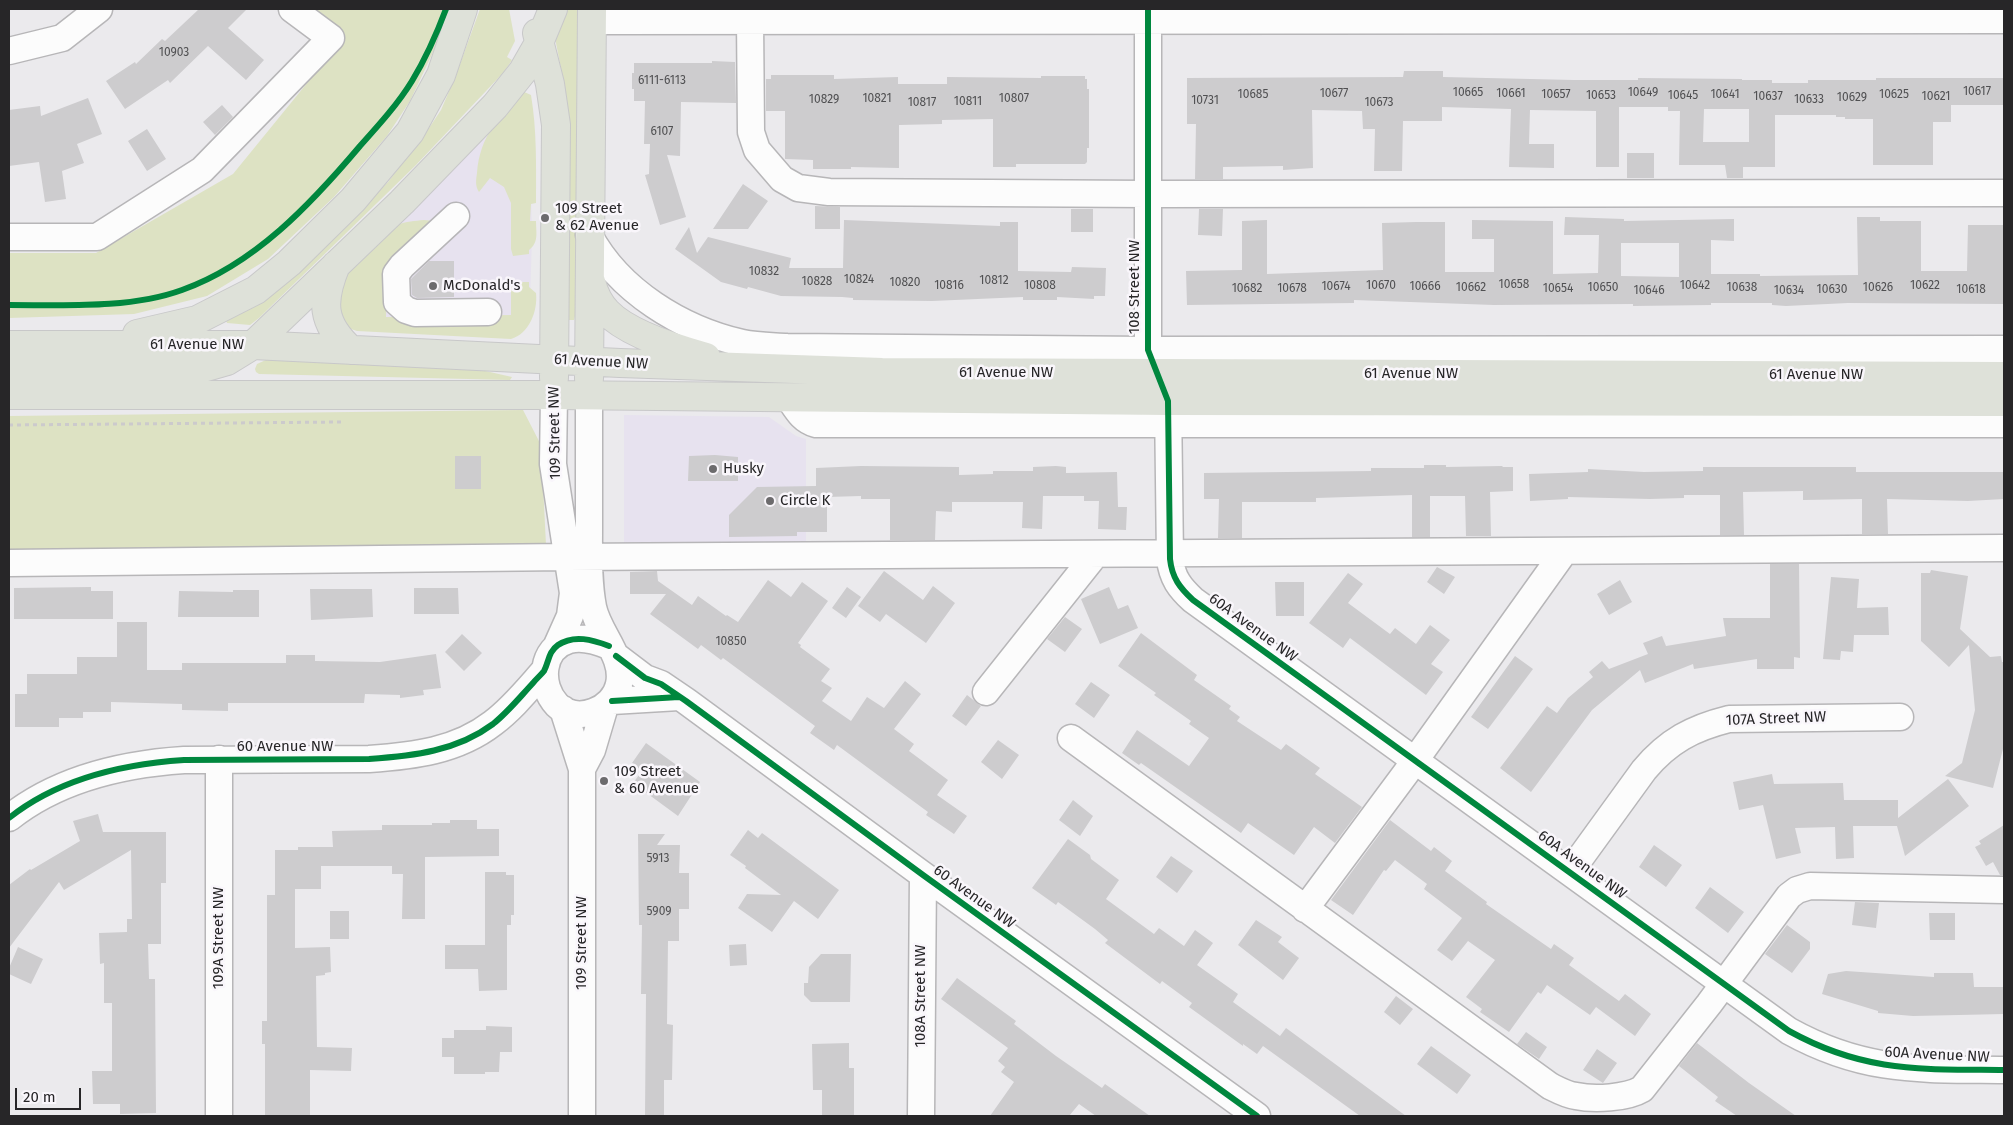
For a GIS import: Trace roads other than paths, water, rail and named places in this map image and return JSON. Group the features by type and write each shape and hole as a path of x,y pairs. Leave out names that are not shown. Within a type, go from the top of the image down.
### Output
{"main road":[{"path":"83,346 197,320 256,290 290,263 353,200 410,132 441,75 463,9"},
{"name":"109 Street NW","path":"533,9 539,43 550,84 556,125 554,395"},
{"path":"9,372 199,369 227,361 253,345 402,202 494,106 523,70 539,43 553,9"},
{"name":"109 Street NW","path":"589,395 592,15"},
{"path":"336,266 326,294 328,316 330,327 351,350"},
{"path":"590,280 598,300 608,314 646,336 673,348 717,360 792,371"},
{"name":"61 Avenue NW","path":"9,345 253,345 792,371 1153,362 2004,376"},
{"name":"61 Avenue NW","path":"9,396 589,395 789,398 1168,413 2004,402"}],"street":[{"path":"9,51 62,38 99,9"},
{"path":"9,237 97,237 202,170 331,38 292,9"},
{"path":"592,15 645,15 750,20 1148,14 1533,15 2004,20"},
{"name":"108 Street NW","path":"1148,14 1147,194 1153,362 1168,413 1171,568 1180,588"},
{"path":"750,20 751,132 758,150 769,166 782,179 798,188 829,192 1147,194 2004,193"},
{"path":"456,216 402,266 396,274 397,302 406,310 415,313 488,312"},
{"name":"61 Avenue NW","path":"590,235 609,265 638,292 667,313 698,329 743,343 787,348 1153,362 2004,349"},
{"name":"109 Street NW","path":"554,395 553,464 578,558 592,595 595,618 612,651"},
{"name":"109 Street NW","path":"558,645 570,616 578,558 589,395"},
{"name":"61 Avenue NW","path":"1168,413 2004,424"},
{"path":"9,563 2004,548"},
{"path":"1305,909 1415,760 1564,552"},
{"path":"986,692 1095,555"},
{"name":"60A Avenue NW","path":"1180,588 1193,600 1790,1031 1815,1045 1872,1064 1918,1070 2004,1070"},
{"path":"608,703 620,683 620,668 612,651 583,638 569,640 558,645 550,653 544,671 546,686 559,706 572,713 583,714 593,712 608,703 678,697"},
{"name":"60 Avenue NW","path":"612,651 645,678 661,684 1257,1116"},
{"name":"60 Avenue NW","path":"9,818 48,793 119,769 155,762 219,759 398,757 449,748 471,738 493,724 511,708 544,671"},
{"name":"109 Street NW","path":"582,769 592,750 608,703"},
{"name":"109 Street NW","path":"559,706 582,769 582,1116"},
{"name":"60 Avenue NW","path":"493,724 559,706"},
{"name":"107A Street NW","path":"1570,872 1654,757 1682,735 1729,719 1900,717"},
{"path":"1071,738 1550,1086 1577,1097 1622,1097 1642,1089 1724,984 1789,896 1797,890 1810,886 2004,890"},
{"name":"109A Street NW","path":"219,759 219,1116"},
{"name":"108A Street NW","path":"920,1116 923,875"}],"place":[{"name":"109 Street & 62 Avenue","path":"545,218"},
{"name":"McDonald's","path":"433,286"},
{"name":"Husky","path":"713,469"},
{"name":"Circle K","path":"770,501"},
{"name":"109 Street & 60 Avenue","path":"604,781"}]}
